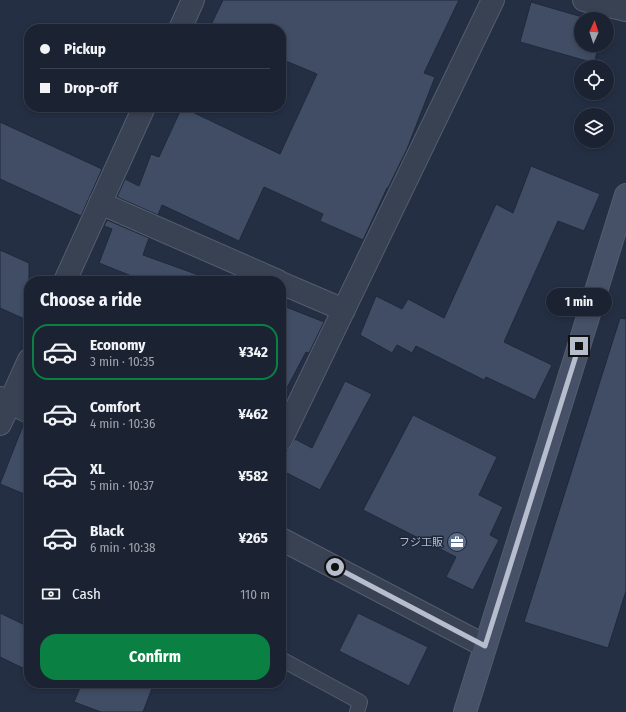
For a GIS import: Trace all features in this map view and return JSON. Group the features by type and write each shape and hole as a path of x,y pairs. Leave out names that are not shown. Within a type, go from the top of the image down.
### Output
{"street":[{"path":"182,24 193,0"},
{"path":"286,430 493,0"},
{"path":"584,0 626,10"},
{"path":"67,276 142,112"},
{"path":"465,712 626,195"},
{"path":"100,203 267,276"},
{"path":"286,284 344,310"},
{"path":"0,424 5,400 24,368"},
{"path":"5,400 24,410"},
{"path":"286,542 485,646"}],"lane":[{"path":"286,662 360,702 357,712"}],"building":[{"path":"223,0 459,0 424,73 435,77 407,149 363,240 320,221 323,214 264,187 239,241 162,205 158,215 117,197 125,179 139,186 151,154 159,157 180,112 192,112 280,154 317,74 286,61 286,24 211,24"},
{"path":"531,2 574,15 574,52 597,52 595,60 583,60 520,42"},
{"path":"0,122 102,169 81,216 0,179"},
{"path":"531,166 600,194 584,231 558,221 504,342 552,365 535,400 486,377 484,380 416,346 412,353 397,345 392,353 360,335 376,296 402,309 408,299 444,318 496,204 513,213"},
{"path":"107,220 149,238 143,255 201,276 132,276 99,263 112,229 104,226"},
{"path":"0,250 29,263 29,276 24,276 24,319 0,308"},
{"path":"286,307 324,322 309,353 306,352 286,390"},
{"path":"620,318 626,319 626,591 608,648 524,622"},
{"path":"345,381 372,394 320,490 286,473 286,451 288,450 295,439 312,448"},
{"path":"413,415 497,457 479,495 503,507 490,535 499,540 473,590 446,577 456,557 363,510"},
{"path":"24,423 24,494 0,484"},
{"path":"0,613 24,625 24,669 0,657"},
{"path":"358,613 428,647 409,686 339,651"},
{"path":"80,688 152,688 143,712 101,712 74,702"}],"place":[{"name":"フジ工販","path":"457,542"}],"route":[{"path":"335,567 485,646 579,346"}]}
